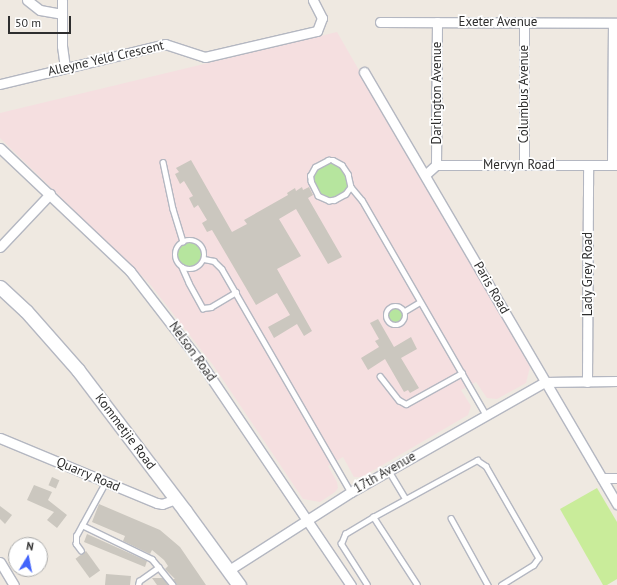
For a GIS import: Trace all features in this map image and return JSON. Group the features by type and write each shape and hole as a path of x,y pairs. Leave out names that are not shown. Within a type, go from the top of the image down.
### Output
{"main road":[{"name":"Kommetjie Road","path":"0,287 26,311 78,370 239,585"}],"street":[{"path":"27,0 34,7 45,12 62,14"},
{"path":"62,0 62,46 65,68"},
{"name":"Alleyne Yeld Crescent","path":"0,84 165,44 205,57 317,31 322,18 313,0"},
{"name":"Exeter Avenue","path":"380,22 615,23"},
{"name":"Darlington Avenue","path":"436,165 437,22"},
{"name":"Columbus Avenue","path":"524,22 524,165"},
{"path":"614,165 615,23"},
{"name":"Paris Road","path":"364,72 426,175 617,504"},
{"name":"Nelson Road","path":"0,148 130,271 190,348 308,519 351,585"},
{"path":"426,175 436,165"},
{"name":"Mervyn Road","path":"436,165 614,165"},
{"name":"Lady Grey Road","path":"588,166 588,382"},
{"path":"0,247 50,194"},
{"path":"545,382 617,381"},
{"name":"17th Avenue","path":"229,570 352,492 545,382"},
{"name":"Quarry Road","path":"0,438 157,504 162,504 176,499"},
{"path":"602,478 617,478"},
{"path":"0,562 14,585"}],"lane":[{"path":"351,187 346,194 335,200 324,200 318,196 310,182 311,170 328,160 338,162 348,174 351,187 362,200 486,415"},
{"path":"163,162 171,203 183,242"},
{"path":"182,267 195,269 204,259 204,250 199,243 191,240 183,242 179,245 176,259 182,267 203,308 211,307 236,292"},
{"path":"204,259 214,261 220,265 352,492"},
{"path":"405,311 420,302"},
{"path":"397,306 405,311 406,317 401,325 394,326 388,322 387,313 390,308 397,306"},
{"path":"380,376 399,400 406,404 462,373"},
{"path":"367,585 341,544 345,534 405,498 475,460 485,464 539,558 534,565 502,585"},
{"path":"389,471 405,498"},
{"path":"81,551 75,538 105,482"},
{"path":"373,517 417,585"},
{"path":"451,518 488,585"},
{"path":"82,525 147,556 160,566 173,585"},
{"path":"138,585 139,581 160,566"}],"shaded area":[{"path":"337,32 530,367 526,383 497,399 487,398 476,382 461,390 471,406 468,415 362,477 354,477 343,457 328,466 337,482 338,488 335,492 320,502 303,499 213,365 149,283 0,138 0,113"}],"green space":[{"path":"328,160 338,162 350,181 348,191 335,200 324,200 311,182 311,170"},
{"path":"190,240 200,245 205,255 200,265 190,270 180,265 175,255 180,245"},
{"path":"396,306 403,309 406,316 403,323 396,326 389,323 386,316 389,309"},
{"path":"597,488 617,522 617,579 607,585 603,585 560,509"}],"building":[{"path":"191,160 232,232 247,224 244,220 288,195 287,193 295,188 296,191 302,187 303,190 309,187 313,195 308,198 342,257 328,264 296,209 279,219 301,256 277,269 312,331 304,336 297,324 274,338 268,327 290,315 277,293 256,305 212,230 207,232 202,223 207,220 198,205 194,208 189,198 193,196 184,181 180,184 175,174 179,172 176,168"},
{"path":"378,319 394,347 411,337 417,349 401,358 419,388 410,393 408,390 404,392 385,359 368,370 361,358 379,347 375,341 379,339 370,323"},
{"path":"52,477 59,480 56,488 48,485"},
{"path":"34,485 52,492 48,500 67,515 57,528 47,520 54,512 27,500"},
{"path":"99,504 160,530 180,547 206,585 177,585 173,579 175,579 165,569 168,566 164,560 152,550 150,554 123,541 125,536 92,522"},
{"path":"0,506 12,515 5,524 0,519"},
{"path":"87,534 147,561 145,567 84,542"},
{"path":"86,551 100,570 90,578 75,559"},
{"path":"106,574 131,576 130,585 105,585"},
{"path":"152,578 163,578 168,585 157,585"}]}
